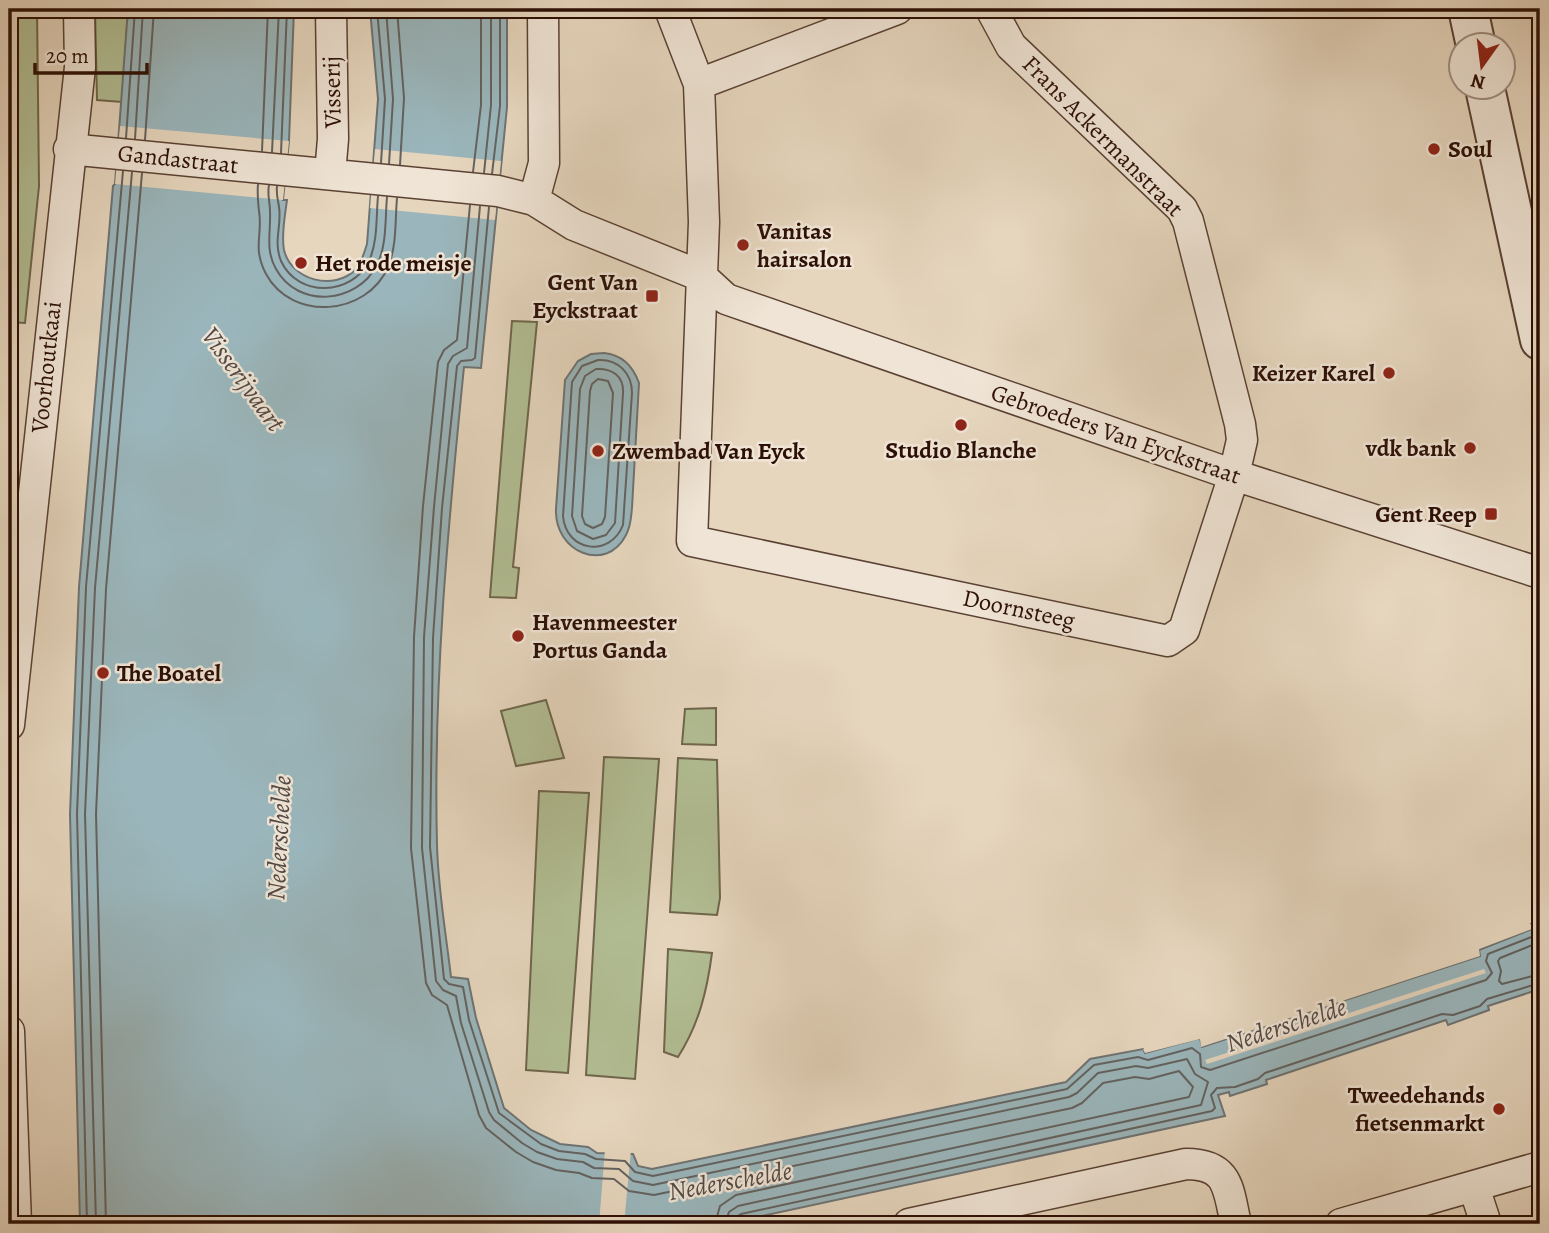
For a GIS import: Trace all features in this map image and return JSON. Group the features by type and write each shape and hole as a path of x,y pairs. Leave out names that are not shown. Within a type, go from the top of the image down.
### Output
{"street":[{"name":"Voorhoutkaai","path":"9,726 80,66 79,9"},
{"name":"Visserij","path":"330,174 333,139 331,9"},
{"path":"534,200 544,163 543,9"},
{"path":"330,174 498,191 534,200 574,225 701,276 704,222 699,84 670,9"},
{"path":"699,84 897,9"},
{"name":"Frans Ackermanstraat","path":"991,9 1011,46 1182,209 1188,221 1240,424 1242,440 1234,475"},
{"path":"1468,9 1473,32"},
{"path":"1488,102 1540,340"},
{"name":"Gandastraat","path":"69,149 330,174"},
{"name":"Gebroeders Van Eyckstraat","path":"701,276 726,299 1234,475 1540,573"},
{"name":"Doornsteeg","path":"701,276 692,541 1168,641 1184,630 1234,475"},
{"path":"9,1031 16,1224"},
{"path":"909,1224 1186,1164 1211,1168 1226,1180 1236,1224"},
{"path":"1341,1224 1540,1167"},
{"path":"1474,1187 1486,1224"}],"green space":[{"path":"9,9 37,9 39,186 25,323 9,322"},
{"path":"95,9 128,9 122,102 97,100"},
{"path":"512,321 537,322 513,567 519,568 516,598 490,597"},
{"path":"546,700 564,758 516,766 501,711"},
{"path":"716,708 716,745 682,744 685,709"},
{"path":"604,757 659,759 635,1079 586,1075"},
{"path":"678,758 717,760 720,898 717,915 670,912"},
{"path":"539,791 589,793 568,1073 526,1070"},
{"path":"668,949 712,953 701,1007 678,1057 664,1052"}],"water":[{"path":"128,9 294,9 283,244 288,260 295,269 314,279 325,281 347,276 356,269 367,244 378,99 370,9 507,9 507,107 481,368 464,367 447,546 437,725 437,845 451,977 468,979 476,1018 504,1108 531,1130 560,1144 588,1147 597,1153 633,1154 638,1166 652,1169 1066,1082 1090,1059 1143,1049 1145,1053 1200,1038 1202,1047 1480,956 1479,950 1532,929 1531,924 1540,919 1540,989 1488,1006 1489,1010 1448,1025 1446,1020 1266,1080 1267,1084 1230,1096 1229,1092 1218,1095 1225,1116 725,1224 80,1224 70,814 79,587"},
{"path":"591,354 617,356 626,362 639,383 630,525 617,547 595,555 583,553 563,537 556,509 565,380 578,361"}],"pier":[{"path":"120,126 289,141 283,200 115,184"},
{"path":"375,149 501,161 495,220 370,208"},
{"path":"1531,924 1532,929 1479,949 1480,956 1201,1047 1200,1039 1145,1053 1143,1049 1200,1035 1204,1042 1476,953 1477,946"},
{"path":"1484,969 1486,973 1207,1064 1205,1060"},
{"path":"605,1149 631,1150 624,1224 599,1224"}],"place":[{"name":"Soul","path":"1434,149"},
{"name":"Vanitas hairsalon","path":"743,245"},
{"name":"Het rode meisje","path":"301,263"},
{"name":"Gent Van Eyckstraat","path":"652,296"},
{"name":"Keizer Karel","path":"1389,373"},
{"name":"Studio Blanche","path":"961,425"},
{"name":"vdk bank","path":"1470,448"},
{"name":"Zwembad Van Eyck","path":"598,451"},
{"name":"Gent Reep","path":"1491,514"},
{"name":"Havenmeester Portus Ganda","path":"518,636"},
{"name":"The Boatel","path":"103,673"},
{"name":"Tweedehands fietsenmarkt","path":"1499,1109"}],"water label":[{"name":"Visserijvaart","path":"243,379"},
{"name":"Nederschelde","path":"279,838"},
{"name":"Nederschelde","path":"1286,1025"},
{"name":"Nederschelde","path":"730,1181"}]}
